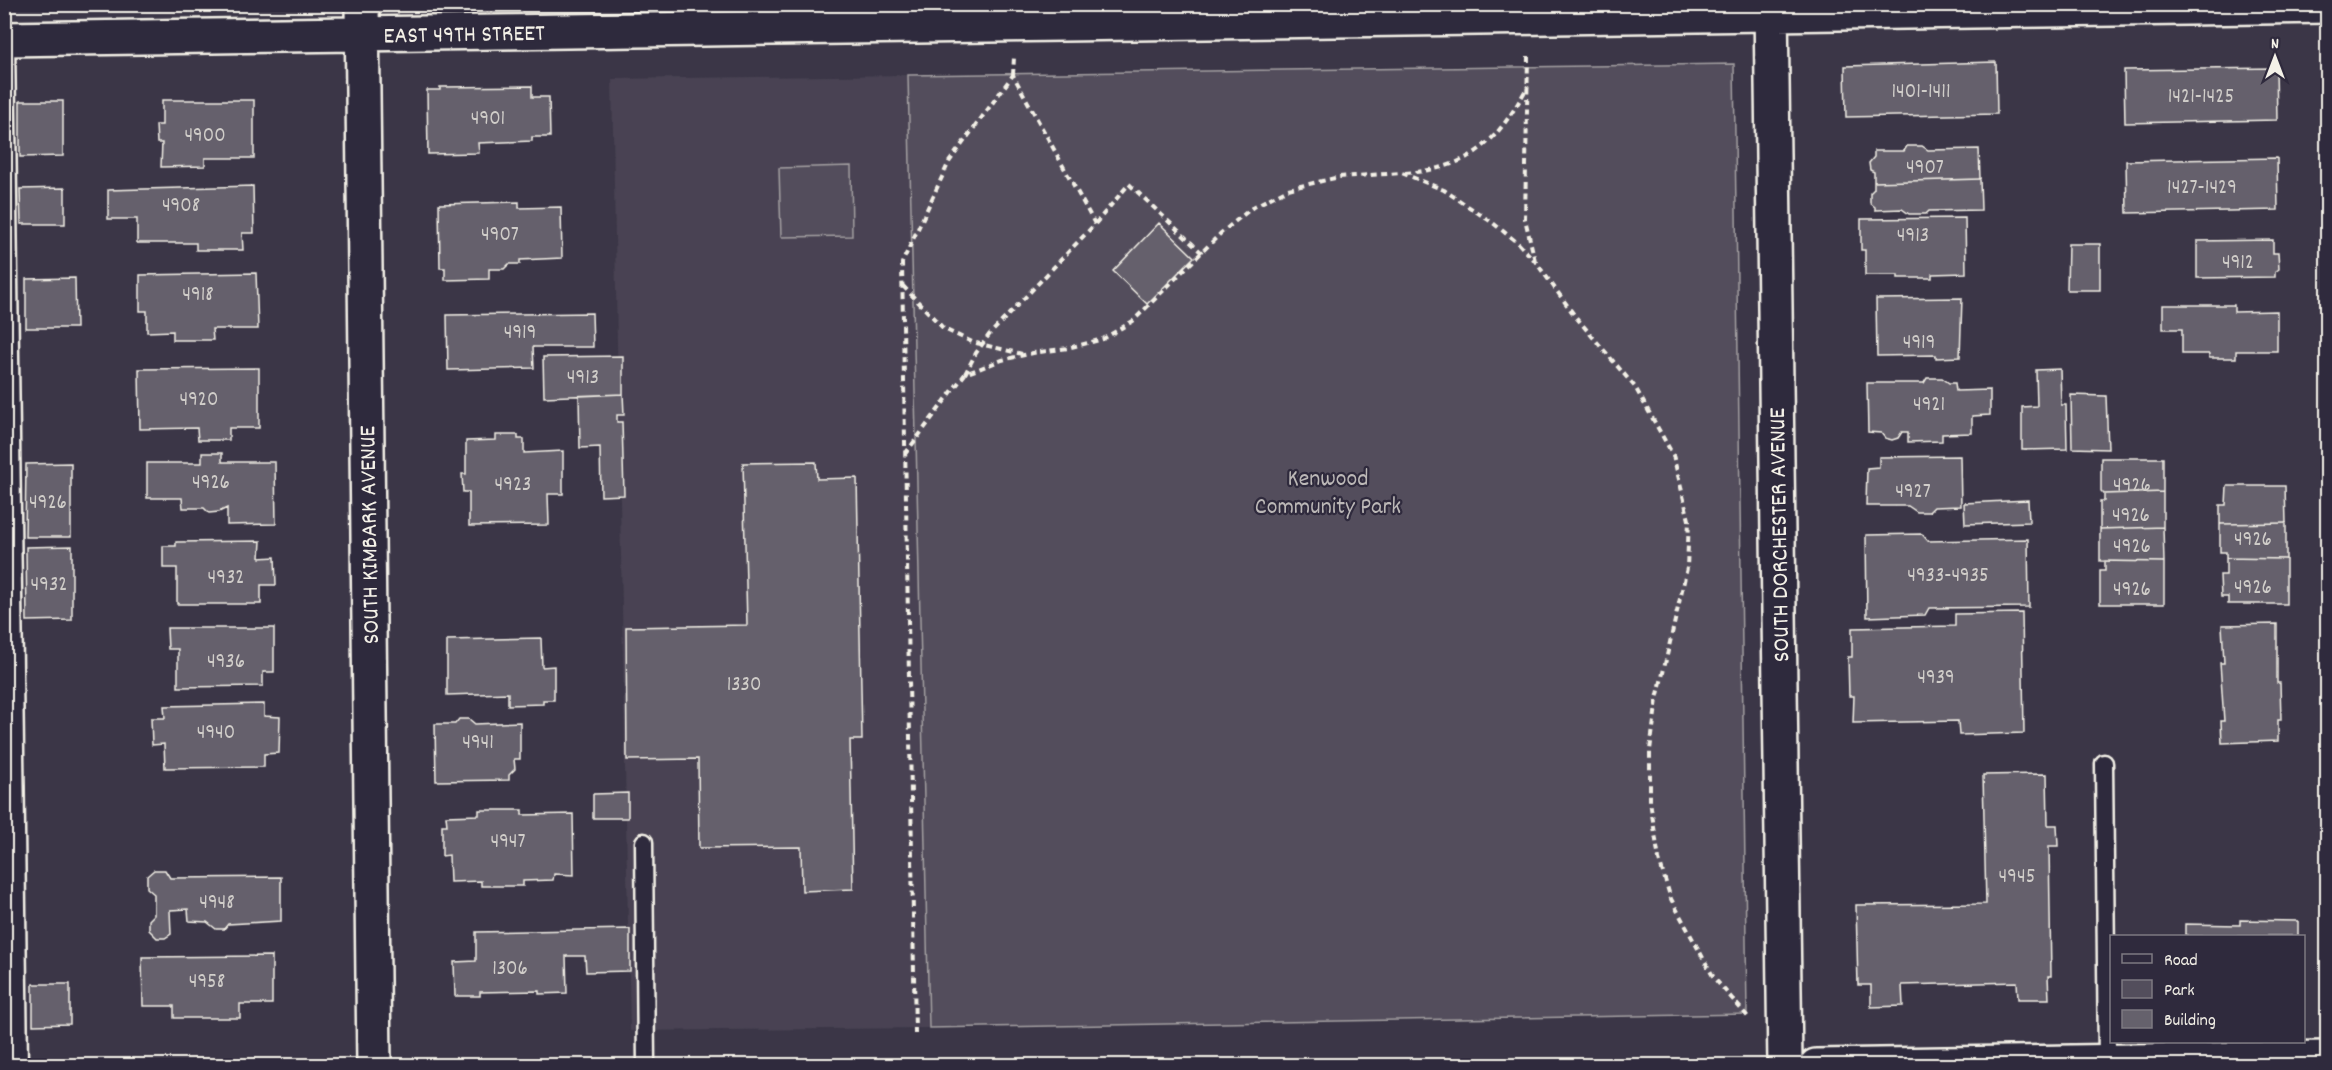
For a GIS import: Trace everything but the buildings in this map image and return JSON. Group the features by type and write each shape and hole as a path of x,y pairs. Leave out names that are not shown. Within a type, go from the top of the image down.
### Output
{"street":[{"name":"EAST 49TH STREET","path":"5,39 362,19 2328,6"},
{"name":"SOUTH DORCHESTER AVENUE","path":"1771,9 1785,1065"},
{"name":"SOUTH KIMBARK AVENUE","path":"362,19 374,1065"},
{"path":"1816,1065 2328,1058"}],"lane":[{"path":"5,39 19,1065"},
{"path":"2104,763 2107,1061"},
{"path":"644,842 646,1065"}],"path":[{"path":"1528,56 1525,219 1535,261"},
{"path":"915,1034 902,263 949,162 1013,75 1095,224"},
{"path":"965,374 1002,360 1103,339 1133,321 1221,233 1253,207 1288,189 1339,177 1431,171 1471,156 1488,143 1510,119 1529,86"},
{"path":"1402,173 1444,190 1519,244 1535,261 1575,316 1635,387 1673,455 1689,520 1687,568 1657,699 1650,750 1650,801 1659,860 1671,899 1714,978 1750,1019"},
{"path":"905,454 965,374 982,344 1095,224 1129,184 1202,253"},
{"path":"902,285 944,329 982,344 1024,355"}],"shaded area":[{"path":"908,75 929,1028 630,1031 612,79"}],"green space":[{"name":"Kenwood Community Park","path":"1734,64 1747,1014 929,1028 908,75"},
{"path":"851,166 852,236 781,237 779,168"}]}
